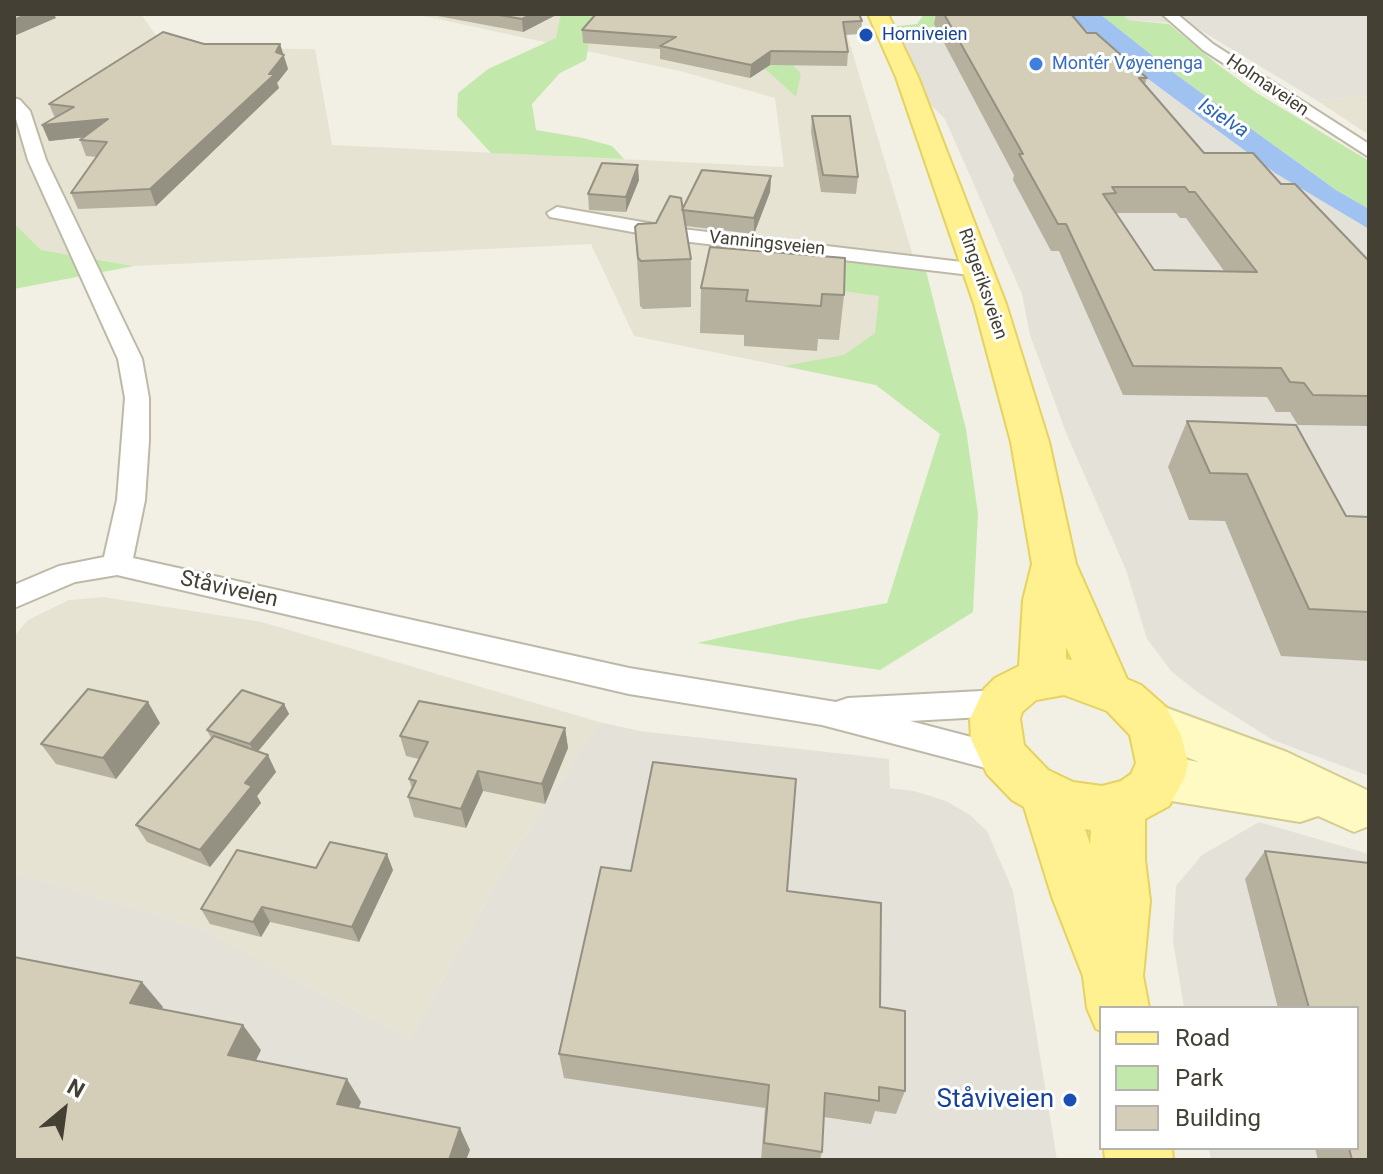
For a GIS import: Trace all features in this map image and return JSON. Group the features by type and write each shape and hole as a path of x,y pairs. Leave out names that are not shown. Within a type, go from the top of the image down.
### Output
{"main road":[{"name":"Ringeriksveien","path":"878,14 907,77 979,270 1024,416 1054,564 1108,689"},
{"name":"Ringeriksveien","path":"1022,690 1054,564"},
{"path":"1116,992 1121,901 1117,860 1139,792 1161,749 1148,721 1124,698 1108,689 1064,677 1022,690 995,719 996,739 1005,759 1023,779 1047,795 1083,807 1139,792"},
{"path":"1047,795 1080,897 1116,992"}],"street":[{"name":"Holmaveien","path":"1169,14 1208,47 1369,152"},
{"path":"14,103 22,111 37,160 130,359 137,398 131,500 117,565 69,573 14,597"},
{"name":"Vanningsveien","path":"557,213 682,235 979,270"},
{"name":"Ståviveien","path":"117,565 629,681 822,712 1005,759"},
{"name":"Ståviveien","path":"822,712 1022,690"},
{"path":"1148,721 1269,767 1362,811"},
{"path":"1139,792 1362,811"}],"shaded area":[{"path":"14,14 141,14 157,37 223,48 315,49 332,145 784,167 775,98 680,71 414,14 841,14 965,431 941,434 876,385 634,336 591,244 134,266 41,250 14,223"},
{"path":"953,14 1069,14 1101,44 1275,173 1369,229 1369,776 1273,740 1200,694 1172,672 1147,639 1126,570 1067,435 1030,335 1022,294 945,119 930,104 900,35 905,38 931,35"},
{"path":"1123,14 1369,14 1369,96 1316,100 1190,24 1128,20"},
{"path":"1369,96 1369,135 1316,100"},
{"path":"103,597 262,622 599,722 508,862 410,1039 194,926 14,872 14,636 28,620 69,600"},
{"path":"599,722 640,731 889,759 890,788 914,791 946,801 970,815 987,831 1013,891 1057,1160 14,1160 14,872 194,926 410,1039 508,862"},
{"path":"1259,822 1369,854 1369,1160 1211,1160 1209,1150 1359,1150 1359,1006 1184,1006 1173,941 1176,886 1202,855"}],"green space":[{"path":"561,14 674,14 791,63 801,74 796,97 770,73 731,47 653,20 593,17 586,60 560,73 532,104 536,130 612,146 624,159 491,153 457,116 458,93 488,69 556,38"},
{"path":"924,14 953,14 931,35 914,40 900,35 897,26 917,24"},
{"path":"1100,14 1123,14 1128,20 1169,24 1257,93 1369,161 1369,209 1336,190 1178,76"},
{"path":"14,223 41,250 134,266 14,289"},
{"path":"806,254 926,271 966,429 978,514 973,612 880,670 697,643 887,603 940,434 876,385 784,366 844,355 875,333 879,296 761,280"}],"water":[{"name":"Isielva","path":"1069,14 1100,14 1178,76 1336,190 1369,209 1369,229 1275,173 1101,44"}],"building":[{"path":"14,14 28,14 14,20"},
{"path":"493,14 532,14 522,19"},
{"path":"596,14 859,14 862,21 843,22 848,52 771,51 751,65 660,46 676,37 582,30"},
{"path":"944,14 1071,14 1087,33 1096,33 1147,78 1139,78 1204,153 1253,153 1281,184 1295,184 1369,261 1369,396 1313,395 1304,383 1290,382 1281,368 1133,366 1066,224 1058,224 1019,154 1023,154","holes":["1112,187 1185,187 1189,192 1195,192 1257,272 1154,270 1103,194 1116,193"]},
{"path":"163,32 204,44 280,44 276,52 284,55 269,74 275,74 150,189 71,193 107,142 80,140 108,119 42,125 74,107 49,104"},
{"path":"812,116 850,116 858,177 823,175"},
{"path":"602,163 638,165 626,197 588,194"},
{"path":"702,170 771,176 754,218 682,210"},
{"path":"670,196 681,198 691,259 641,261 638,258 635,227 656,223"},
{"path":"710,247 845,258 844,295 822,294 821,306 746,301 748,290 701,288"},
{"path":"1187,421 1296,425 1346,516 1369,517 1369,612 1309,609 1247,474 1210,473"},
{"path":"88,689 148,702 103,758 41,744"},
{"path":"242,690 284,704 250,744 207,730"},
{"path":"419,701 565,728 542,784 478,771 461,809 408,797 416,781 409,779 428,742 400,736"},
{"path":"214,736 268,755 245,783 252,786 200,850 136,825"},
{"path":"653,762 796,779 787,891 881,903 880,1007 905,1011 905,1091 879,1087 879,1101 825,1093 822,1152 764,1143 769,1085 559,1054 601,867 631,871"},
{"path":"330,842 387,854 352,927 262,907 253,922 201,909 237,850 316,868"},
{"path":"1265,851 1369,863 1369,1160 1352,1160 1350,1150 1359,1150 1359,1006 1308,1006"},
{"path":"14,957 142,982 130,1003 243,1025 228,1055 347,1079 337,1104 460,1128 449,1160 14,1160"}],"place":[{"name":"Horniveien","path":"866,35"},
{"name":"Montér Vøyenenga","path":"1036,64"},
{"name":"Ståviveien","path":"1070,1100"}]}
